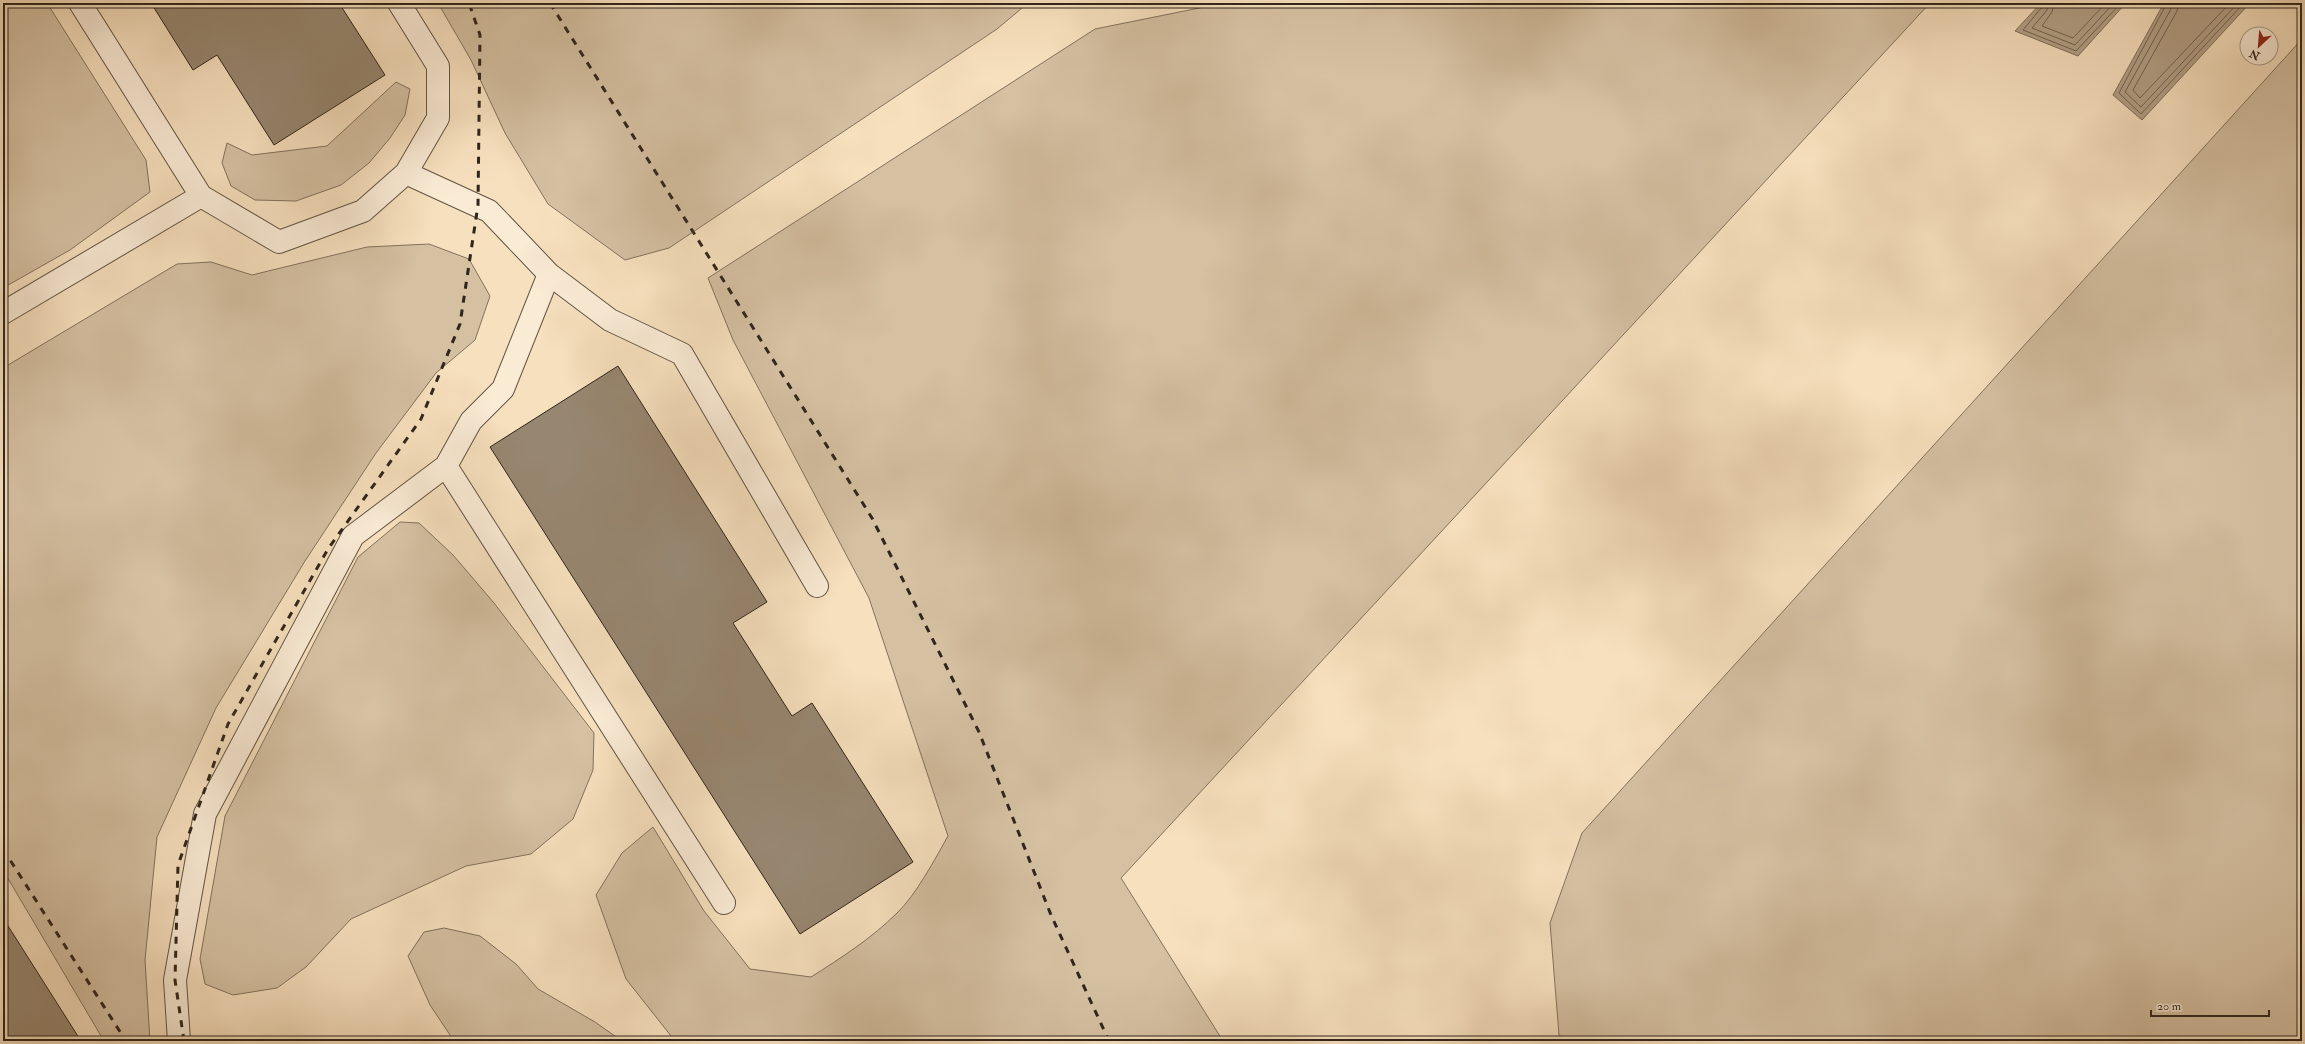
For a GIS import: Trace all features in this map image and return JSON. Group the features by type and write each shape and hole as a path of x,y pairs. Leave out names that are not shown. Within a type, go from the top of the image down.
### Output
{"lane":[{"path":"80,3 201,196 279,242 363,211 406,173 438,118 438,66 399,3"},
{"path":"406,173 489,210 549,274 610,320 682,354 817,586"},
{"path":"3,314 201,196"},
{"path":"179,1041 175,980 205,814 353,536 446,466 471,421 503,389 549,274"},
{"path":"446,466 724,903"}],"shaded area":[{"path":"3,3 47,3 146,160 150,192 70,250 3,288"},
{"path":"438,3 1028,3 997,29 669,248 625,260 548,204 505,133 471,60"},
{"path":"1224,3 1930,3 1121,878 1223,1041 675,1041 626,979 596,895 622,853 653,827 704,911 750,969 811,977 867,939 897,913 918,887 948,836 869,598 733,340 708,278 1095,29"},
{"path":"2302,39 2302,1041 1568,1041 1559,1035 1550,923 1582,833"},
{"path":"396,82 410,89 405,115 390,138 369,163 341,185 296,201 255,200 231,186 222,163 227,143 252,155 327,146"},
{"path":"429,244 469,259 490,296 475,340 436,373 376,453 305,561 216,708 157,837 145,960 150,1041 104,1041 3,870 3,368 177,264 211,262 252,275 367,247"},
{"path":"400,522 419,523 453,555 494,603 594,733 593,770 573,819 531,854 466,866 351,919 306,967 277,988 233,995 205,984 200,959 225,816 358,557"},
{"path":"444,928 480,936 516,964 538,989 595,1022 622,1041 454,1041 430,1005 408,956 424,932"}],"water":[{"path":"2041,3 2126,3 2078,56 2015,31"},
{"path":"2164,3 2250,3 2142,120 2113,95"}],"building":[{"path":"151,3 339,3 385,75 274,145 217,55 193,70"},
{"path":"618,366 767,602 733,623 792,716 812,703 913,862 800,934 490,447"},
{"path":"3,918 81,1041 3,1041"}],"railway":[{"path":"184,1041 175,980 178,865 228,724 328,549 421,419 460,324 478,205 480,35 469,3"},
{"path":"550,3 872,518 979,732 1051,915 1109,1041"},
{"path":"3,849 126,1041"}]}
